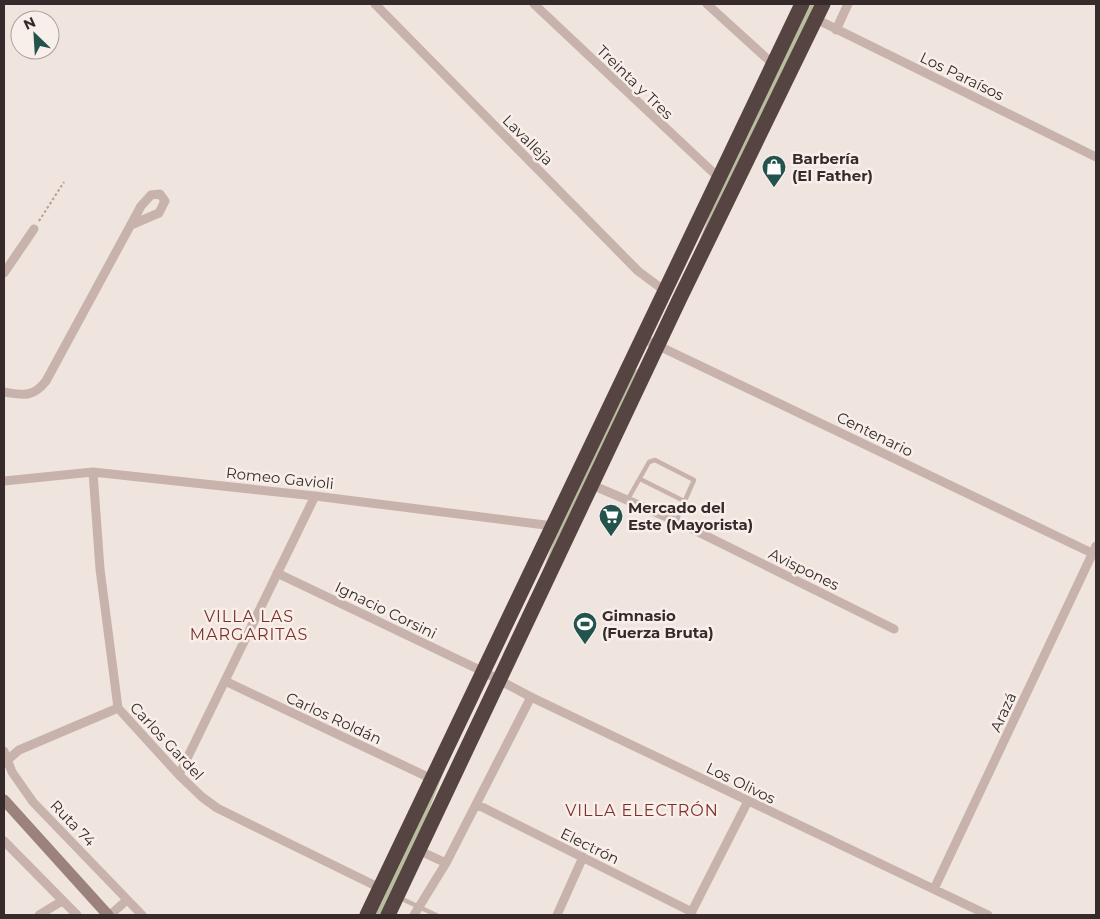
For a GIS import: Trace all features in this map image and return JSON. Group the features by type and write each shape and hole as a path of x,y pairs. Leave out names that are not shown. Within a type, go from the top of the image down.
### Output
{"highway":[{"path":"367,915 802,4"},
{"path":"388,915 498,680 823,4"}],"street":[{"name":"Lavalleja","path":"375,4 638,271 665,291"},
{"name":"Treinta y Tres","path":"534,4 718,178"},
{"path":"707,4 773,64"},
{"path":"836,30 848,4"},
{"name":"Los Paraísos","path":"816,19 1096,157"},
{"path":"4,392 25,395 34,393 41,388 131,225"},
{"path":"4,273 34,229"},
{"name":"Centenario","path":"642,338 1095,551"},
{"name":"Romeo Gavioli","path":"4,481 92,472 314,496 553,526"},
{"name":"Carlos Gardel","path":"92,472 100,569 118,708 179,776 217,808 380,888"},
{"name":"Avispones","path":"592,485 676,521 894,629"},
{"path":"179,776 314,496"},
{"name":"Arazá","path":"934,889 1095,551"},
{"name":"Ignacio Corsini","path":"278,573 484,672"},
{"name":"Los Olivos","path":"484,672 531,697 988,915"},
{"name":"Carlos Roldán","path":"226,681 432,779"},
{"path":"414,915 446,863 531,697"},
{"path":"5,758 19,750 118,708"},
{"name":"Ruta 74","path":"5,758 12,772 33,802 142,915"},
{"path":"691,914 748,801"},
{"path":"5,802 109,915 127,900"},
{"name":"Electrón","path":"476,804 583,857 691,914"},
{"path":"4,841 76,915"},
{"path":"418,850 446,863"},
{"path":"557,915 583,857"},
{"path":"39,915 62,901"}],"lane":[{"path":"628,499 649,462 655,460 693,478 695,482 684,501 676,521"},
{"path":"640,479 684,501"},
{"path":"397,896 436,915"}],"path":[{"path":"34,229 64,182"}],"green space":[{"path":"808,4 815,4 699,242 713,206"},
{"path":"638,369 504,654 503,654 544,568 559,526 631,376"},
{"path":"478,695 480,696 445,768 426,818 380,915 373,915"}],"place":[{"name":"Barbería (El Father)","path":"774,188"},
{"name":"Mercado del Este (Mayorista)","path":"611,537"},
{"name":"Gimnasio (Fuerza Bruta)","path":"585,645"}],"district":[{"name":"VILLA LAS MARGARITAS","path":"249,625"},
{"name":"VILLA ELECTRÓN","path":"642,810"}]}
